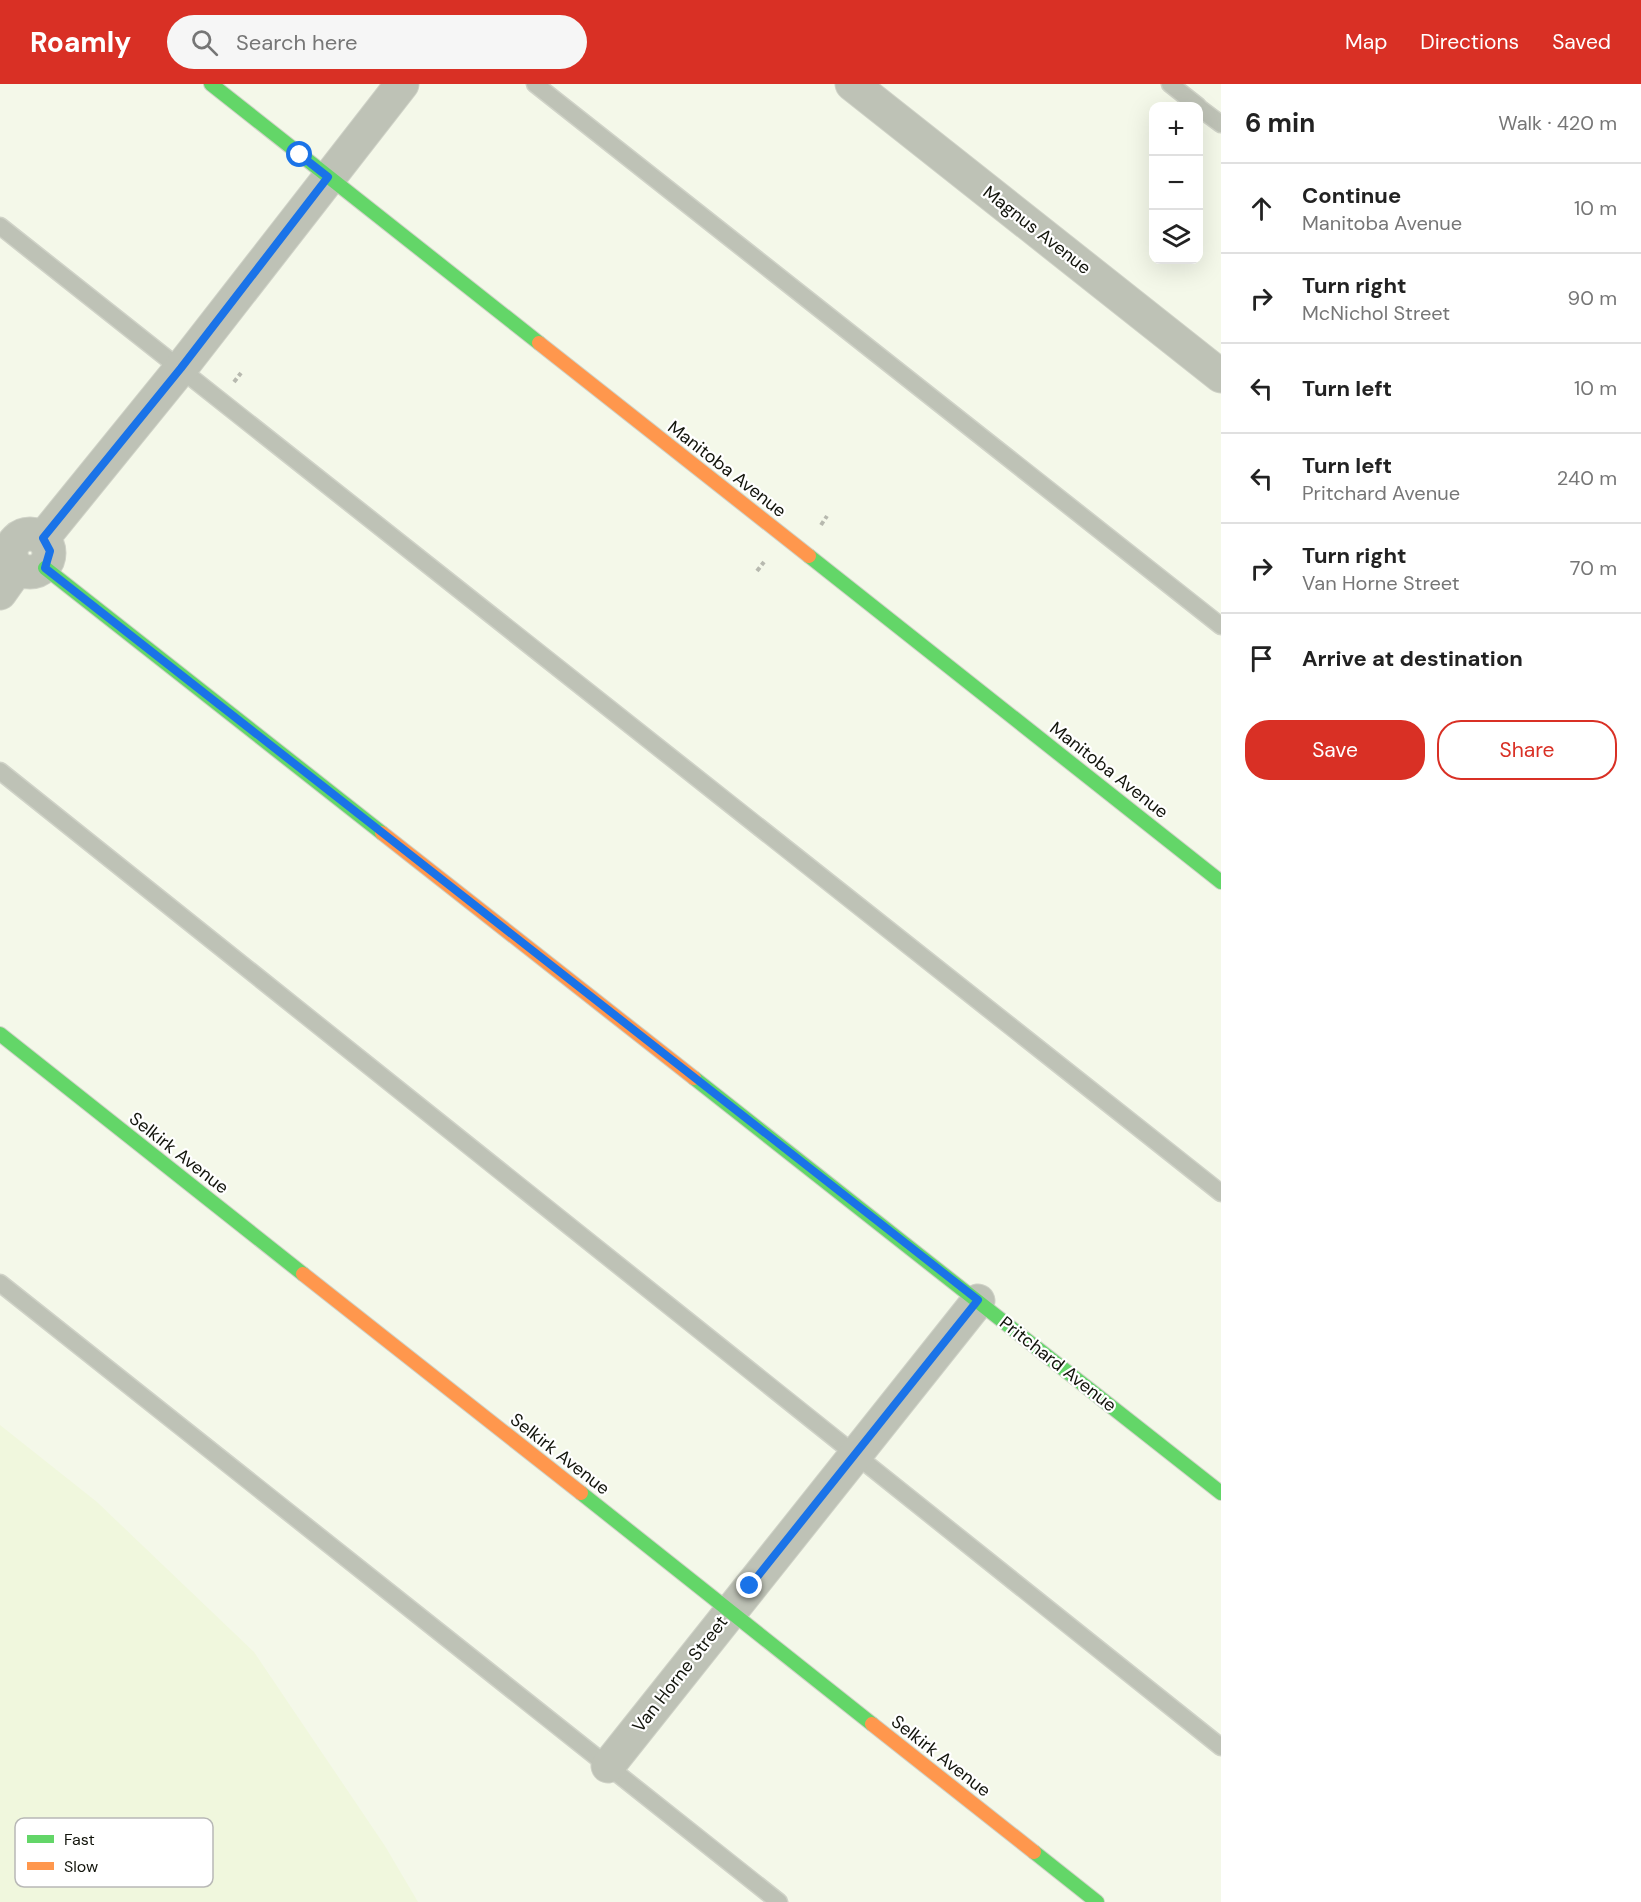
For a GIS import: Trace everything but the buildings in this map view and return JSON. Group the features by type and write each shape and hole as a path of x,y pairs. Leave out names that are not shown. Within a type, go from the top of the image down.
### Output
{"street":[{"name":"Manitoba Avenue","path":"211,84 1221,882"},
{"path":"20,556 181,368 402,84"},
{"name":"Magnus Avenue","path":"852,84 1221,376"},
{"name":"Pritchard Avenue","path":"20,556 978,1300 1221,1493"},
{"name":"Selkirk Avenue","path":"0,1034 1097,1902"},
{"name":"Van Horne Street","path":"608,1766 978,1300"}],"lane":[{"path":"535,84 1221,626"},
{"path":"1170,84 1192,102"},
{"path":"1203,111 1221,124"},
{"path":"0,226 1221,1193"},
{"path":"0,771 1221,1747"},
{"path":"0,1283 779,1902"}],"shaded area":[{"path":"0,1425 97,1502 254,1652 385,1846 418,1902 0,1902"}],"traffic: fast":[{"path":"211,84 539,343"},
{"path":"809,556 1221,882"},
{"path":"45,568 382,833"},
{"path":"0,1034 303,1274"},
{"path":"694,1078 1221,1493"},
{"path":"581,1493 872,1724"},
{"path":"1034,1852 1097,1902"}],"traffic: slow":[{"path":"539,343 809,556"},
{"path":"382,833 694,1078"},
{"path":"303,1274 581,1493"},
{"path":"872,1724 1034,1852"}],"route":[{"path":"300,155 328,177 181,368 43,538 50,551 45,568 978,1300 750,1586"}]}
